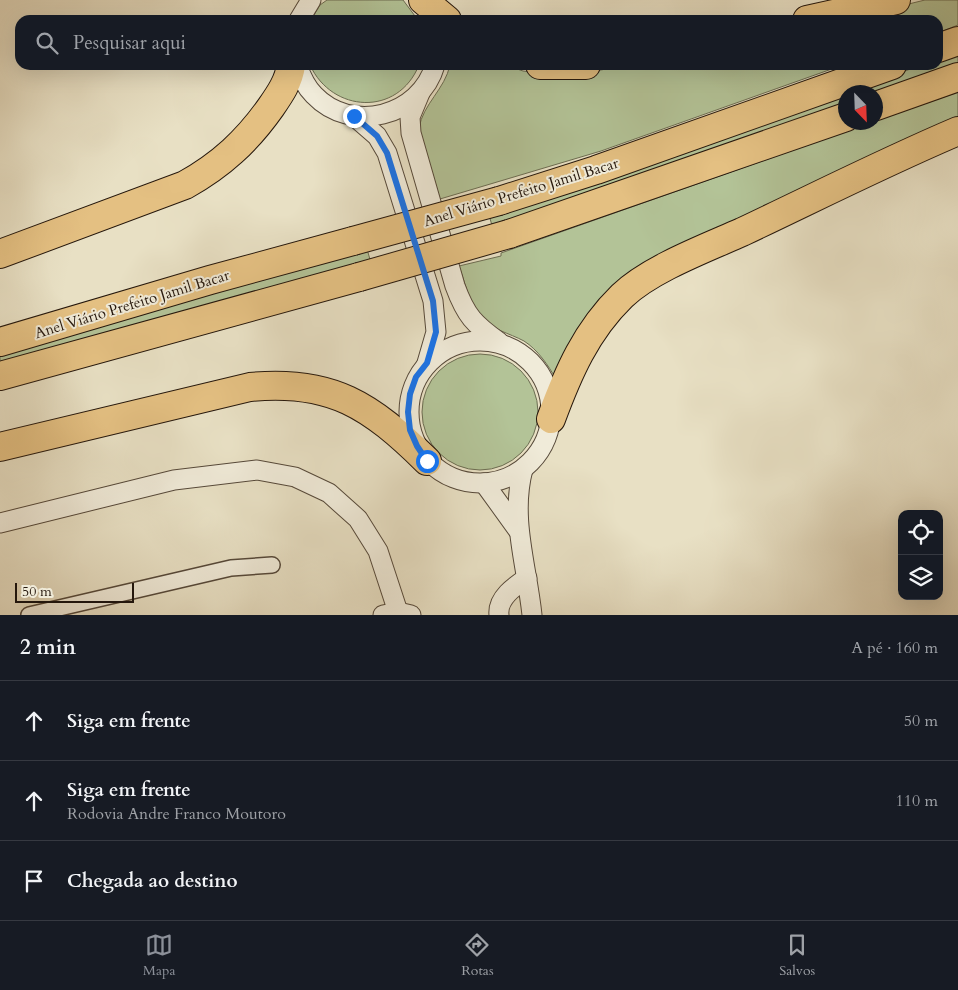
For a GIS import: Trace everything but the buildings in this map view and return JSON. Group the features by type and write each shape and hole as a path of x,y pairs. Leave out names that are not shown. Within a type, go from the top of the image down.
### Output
{"highway":[{"path":"422,0 441,15"},
{"path":"829,15 896,0"},
{"path":"943,46 958,41"},
{"path":"0,254 167,192 210,170 233,153 254,132 281,92 290,70"},
{"name":"Anel Viário Prefeito Jamil Bacar","path":"0,342 210,280 499,201 605,167 878,70"},
{"path":"883,104 958,78"},
{"name":"Anel Viário Prefeito Jamil Bacar","path":"0,376 509,234 838,120"},
{"path":"551,419 568,372 579,351 609,311 630,290 676,263 958,130"},
{"path":"0,447 250,387 280,384 311,388 350,400 394,428 427,461"}],"street":[{"path":"302,15 311,0"},
{"path":"422,0 430,15"},
{"path":"299,70 313,95 325,105 354,116 370,117 397,110 420,93"},
{"path":"432,70 410,118 411,133 455,286 463,308 474,324 500,343 519,351 534,364 545,381 551,400 551,419 542,447 523,469 511,476 484,483 453,478 439,471 427,461 417,446 410,430 408,412 410,394 416,377 427,363 443,350 461,342 481,340 500,343"},
{"path":"354,116 377,136 387,153 433,301 436,332 427,363"},
{"path":"523,469 520,480 518,530 532,615"},
{"path":"0,523 174,480 257,470 295,477 329,493 358,519 378,551 398,614"},
{"path":"484,483 518,530"},
{"path":"29,615 231,568 272,565"},
{"path":"493,613 512,587 527,578"}],"green space":[{"path":"327,0 403,0 414,15 314,15 320,5"},
{"path":"925,0 958,0 958,25 943,31 943,15 864,15"},
{"path":"958,52 958,68 883,90 883,85 864,85 908,70 943,70 943,57"},
{"path":"313,70 416,70 409,82 396,94 381,101 349,100 333,93 320,81"},
{"path":"448,70 520,70 548,74 601,70 829,70 601,151 440,199 419,128 425,111 444,82"},
{"path":"958,92 958,123 685,251 556,379 534,349 524,341 495,328 485,321 476,311 470,299 459,266 501,256 501,253 850,130 883,130 883,118"},
{"path":"838,94 838,109 493,229 489,215"},
{"path":"367,249 371,263 0,366 0,349"},
{"path":"480,354 502,358 513,363 529,379 537,401 538,412 534,434 529,445 513,461 491,469 480,470 458,466 447,461 431,445 423,423 422,412 426,390 431,379 447,363 469,355"}],"route":[{"path":"354,116 377,136 387,153 433,301 436,332 427,363 416,377 410,394 408,412 410,430 417,446 427,461"}]}
